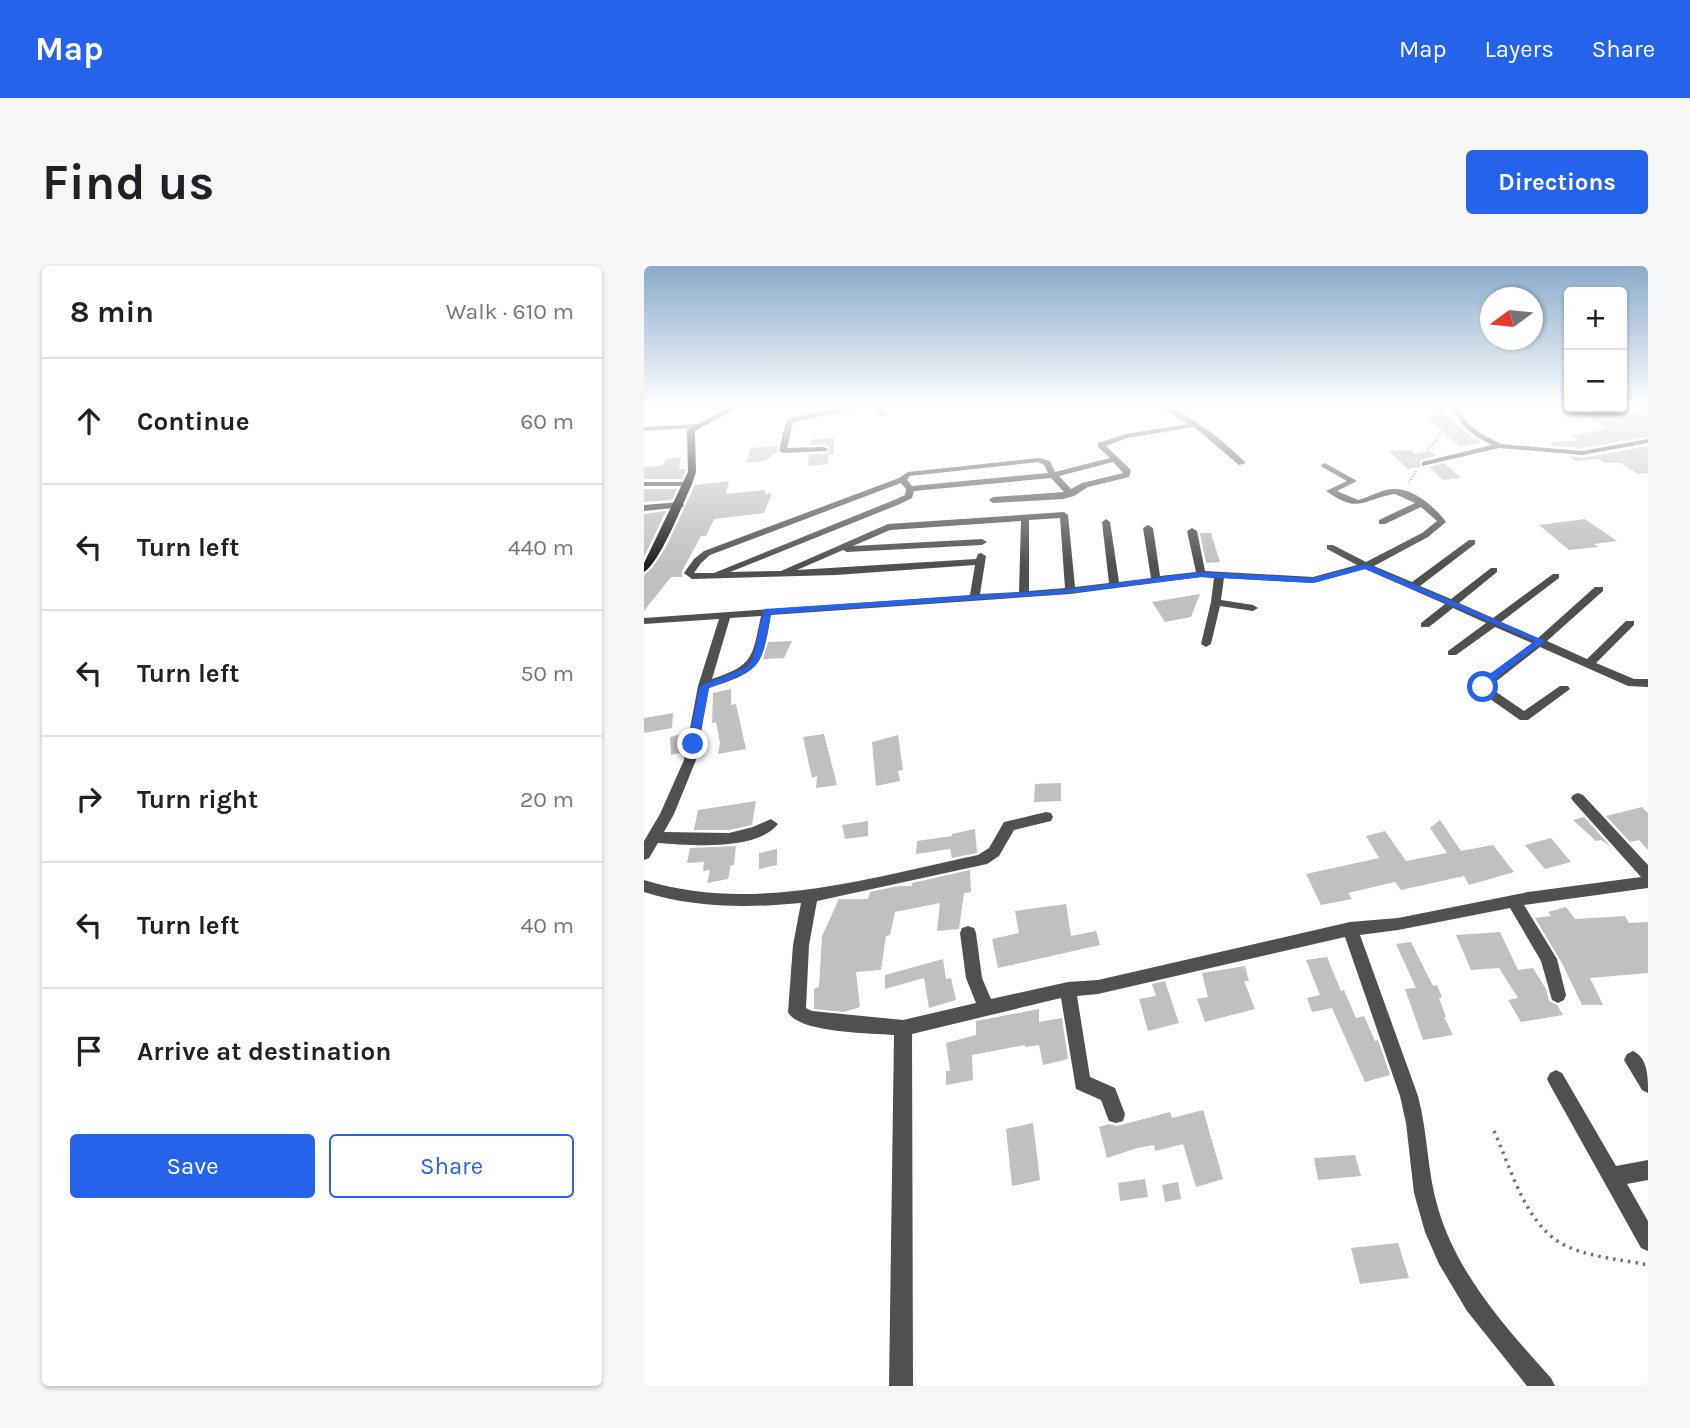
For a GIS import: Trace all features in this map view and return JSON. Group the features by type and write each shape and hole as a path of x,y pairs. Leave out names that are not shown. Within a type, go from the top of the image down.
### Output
{"street":[{"path":"644,569 649,555 680,505 692,472 691,460"},
{"path":"980,562 906,569 777,575 692,576 689,573 707,553 902,480 908,474 1033,460"},
{"path":"1036,460 1047,463 1053,475 1071,494"},
{"path":"902,480 911,489 992,482 1053,475 1110,460"},
{"path":"993,500 1071,494 1085,485 1128,474 1116,460"},
{"path":"1239,460 1242,463"},
{"path":"1425,464 1440,460"},
{"path":"644,621 1070,591 1201,575 1313,580 1366,566 1439,526 1442,519 1422,503 1396,490 1360,503 1330,491 1353,482 1325,465"},
{"path":"975,596 982,542 993,500 992,482"},
{"path":"644,484 688,484"},
{"path":"711,576 897,502 909,496 911,489"},
{"path":"1382,522 1422,503"},
{"path":"644,508 680,505"},
{"path":"777,575 888,527 1064,515 1070,591"},
{"path":"1024,594 1025,518"},
{"path":"1106,522 1114,585"},
{"path":"1148,528 1156,581"},
{"path":"1192,531 1201,575"},
{"path":"835,550 982,542"},
{"path":"1413,586 1472,542"},
{"path":"1330,547 1366,566 1632,683 1648,683"},
{"path":"1425,625 1494,570"},
{"path":"1206,644 1219,576"},
{"path":"1452,653 1556,576"},
{"path":"1564,689 1524,717 1483,687 1483,683 1541,641 1599,589"},
{"path":"1216,602 1253,608"},
{"path":"704,686 750,669 758,657 767,611"},
{"path":"644,854 690,760 704,686 726,614"},
{"path":"1590,663 1630,623"},
{"path":"1578,798 1648,876"},
{"path":"644,886 707,897 790,898 810,895 982,860 994,852 1009,826 1046,817"},
{"path":"654,837 722,839 755,833 771,824"},
{"path":"810,895 801,945 797,1012 810,1019 903,1028 1068,989 1098,987 1350,929 1398,924 1514,901 1648,883"},
{"path":"1514,901 1549,959 1558,995"},
{"path":"1350,929 1410,1100 1427,1208 1440,1243 1458,1277 1505,1343 1542,1386"},
{"path":"968,933 974,978 986,1008"},
{"path":"1068,989 1082,1083 1108,1094 1115,1114"},
{"path":"901,1386 903,1028"},
{"path":"1633,1060 1648,1084"},
{"path":"1556,1079 1648,1241"},
{"path":"1612,1177 1648,1170"}],"path":[{"path":"1494,1131 1545,1231 1561,1243 1648,1265"}],"building":[{"path":"665,460 680,460 679,469 685,469 682,479 644,479 644,467 664,464"},
{"path":"808,460 828,460 828,464 808,466"},
{"path":"1399,460 1420,460 1420,467 1408,469"},
{"path":"1601,460 1648,460 1648,473 1638,474 1621,463 1604,463"},
{"path":"1444,463 1461,478 1443,480 1429,467"},
{"path":"729,481 726,494 765,490 765,494 772,493 764,513 714,519 706,536 701,536 682,571 682,577 671,577 644,611 644,575 666,547 695,485"},
{"path":"644,489 677,489 672,500 644,502"},
{"path":"666,511 644,557 644,514"},
{"path":"1585,519 1617,541 1594,544 1598,547 1569,550 1539,525"},
{"path":"1200,533 1211,533 1220,562 1206,563"},
{"path":"1200,594 1191,617 1165,622 1152,602"},
{"path":"792,641 784,658 763,659 768,642"},
{"path":"731,689 731,705 736,704 746,749 718,754 720,743 716,722 712,723 713,693"},
{"path":"673,713 672,728 644,733 644,718"},
{"path":"686,733 683,752 671,755 670,737"},
{"path":"824,734 837,785 816,788 817,776 812,778 803,737"},
{"path":"898,735 903,770 898,771 900,781 876,786 872,742"},
{"path":"1061,783 1061,801 1034,802 1035,784"},
{"path":"756,801 752,825 729,830 694,830 698,810"},
{"path":"1642,807 1648,813 1648,850 1639,840 1630,842 1606,816"},
{"path":"1584,817 1611,847 1601,840 1596,841 1573,820"},
{"path":"1440,820 1461,851 1493,845 1514,872 1469,885 1464,876 1401,890 1395,882 1348,893 1352,899 1321,905 1306,874 1379,858 1366,836 1385,831 1406,861 1447,853 1430,828"},
{"path":"868,821 868,836 845,839 842,825"},
{"path":"975,829 977,853 952,858 950,849 916,854 917,841 952,836"},
{"path":"1551,838 1571,862 1545,869 1525,845"},
{"path":"736,846 734,865 731,865 728,879 707,883 710,870 703,871 704,862 687,863 690,848"},
{"path":"777,849 777,865 759,869 759,853"},
{"path":"970,870 971,892 964,893 959,929 937,931 940,903 895,912 890,935 886,936 881,970 856,972 860,1007 844,1012 814,1009 814,989 819,987 822,936 839,899 868,899 870,892 912,886 912,883"},
{"path":"1066,904 1071,936 1096,931 1100,945 998,968 992,939 1019,933 1015,911"},
{"path":"1566,907 1575,919 1625,916 1629,923 1648,922 1648,973 1590,978 1603,1005 1582,1005 1563,965 1535,918 1551,916 1548,912"},
{"path":"1500,932 1518,970 1533,968 1546,989 1549,1001 1557,1005 1563,1015 1521,1022 1508,1000 1518,998 1499,968 1471,970 1456,935"},
{"path":"1411,942 1433,986 1437,985 1442,997 1439,998 1444,1017 1453,1035 1423,1040 1405,989 1416,988 1396,944"},
{"path":"1327,957 1356,1018 1364,1016 1375,1041 1378,1040 1390,1075 1365,1082 1332,1008 1312,1012 1307,998 1320,995 1306,960"},
{"path":"943,959 946,979 951,978 956,1000 929,1008 924,978 885,989 885,975"},
{"path":"1245,966 1249,981 1244,981 1255,1009 1205,1022 1197,999 1208,997 1202,973"},
{"path":"1165,981 1179,1023 1148,1031 1139,999 1156,996 1152,984"},
{"path":"1039,1009 1039,1022 1062,1018 1068,1059 1043,1065 1039,1045 972,1055 973,1080 946,1085 946,1071 950,1071 946,1043 976,1035 976,1021"},
{"path":"1203,1110 1223,1179 1196,1187 1183,1144 1155,1151 1154,1145 1137,1148 1107,1158 1099,1127 1109,1124 1117,1126 1170,1112 1172,1118"},
{"path":"1033,1123 1040,1180 1012,1186 1006,1129"},
{"path":"1355,1155 1361,1176 1318,1180 1314,1158"},
{"path":"1145,1179 1148,1197 1120,1201 1118,1183"},
{"path":"1178,1182 1181,1199 1165,1202 1162,1185"},
{"path":"1398,1243 1409,1278 1360,1284 1351,1248"}],"route":[{"path":"693,744 704,686 750,669 758,657 767,611 1070,591 1201,575 1297,581 1313,580 1366,566 1541,641 1483,683 1483,687"}]}
